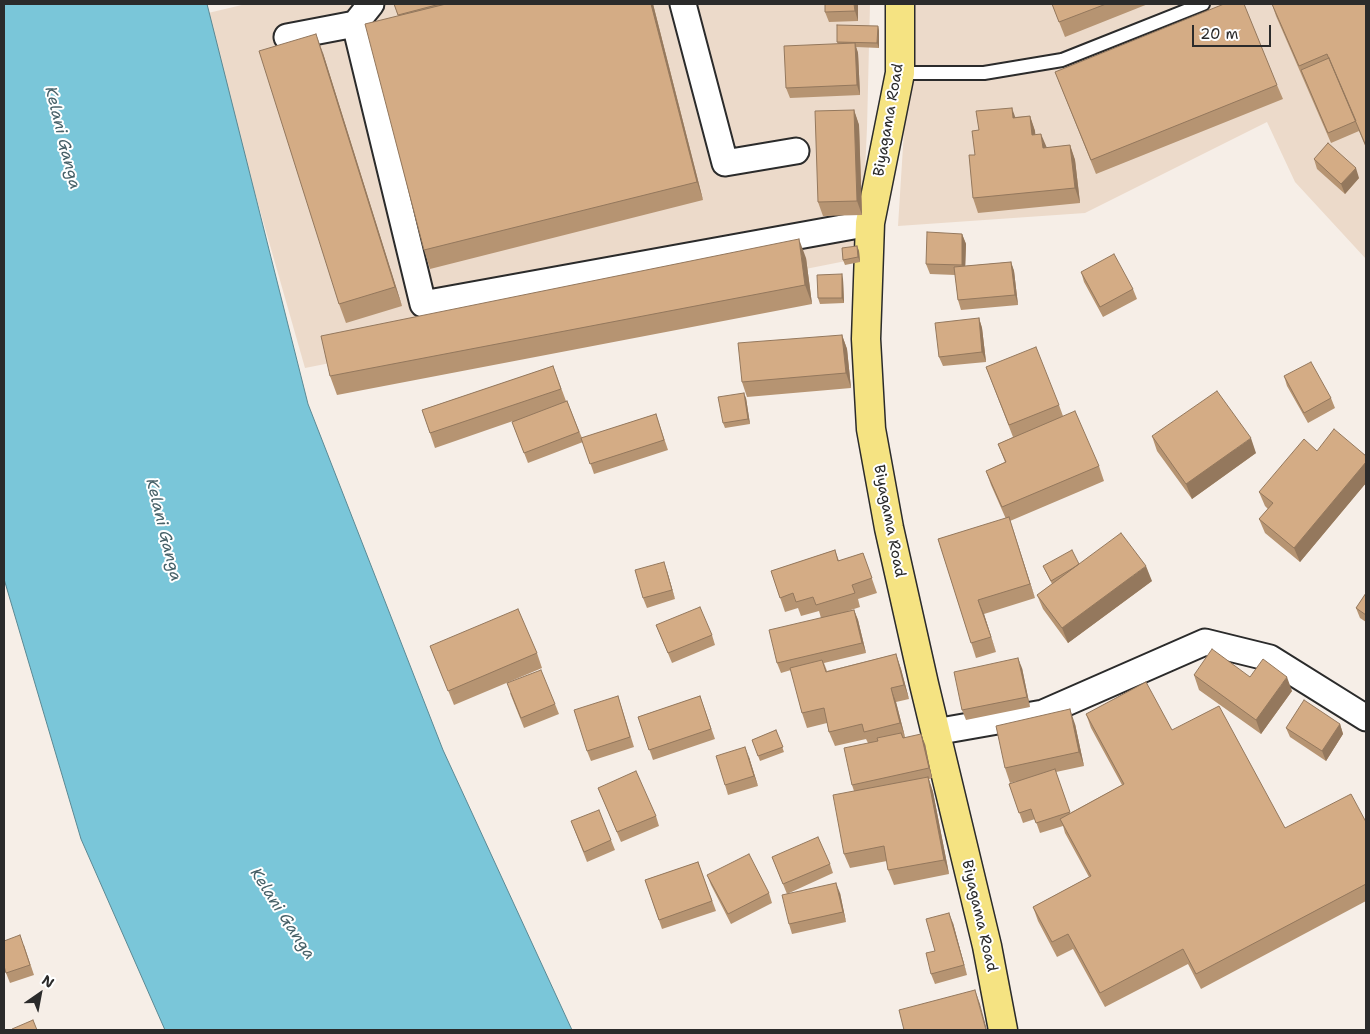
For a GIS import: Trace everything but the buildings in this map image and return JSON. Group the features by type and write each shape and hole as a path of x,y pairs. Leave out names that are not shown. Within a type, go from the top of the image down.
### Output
{"main road":[{"name":"Biyagama Road","path":"900,4 900,73 870,223 866,339 871,429 889,528 986,946 1003,1030"}],"street":[{"path":"287,37 355,24 371,4"},
{"path":"683,4 725,163 796,151"},
{"path":"355,24 423,304 870,223"},
{"path":"935,732 1043,713 1205,642 1270,658 1366,718"}],"lane":[{"path":"900,73 984,73 1062,60 1203,4"}],"shaded area":[{"path":"246,4 870,4 861,258 305,368 204,14"},
{"path":"912,4 1366,4 1366,259 1295,182 1267,122 1085,213 898,226"}],"water":[{"name":"Kelani Ganga","path":"4,4 207,4 308,404 443,750 572,1030 165,1030 81,839 4,579"}]}
